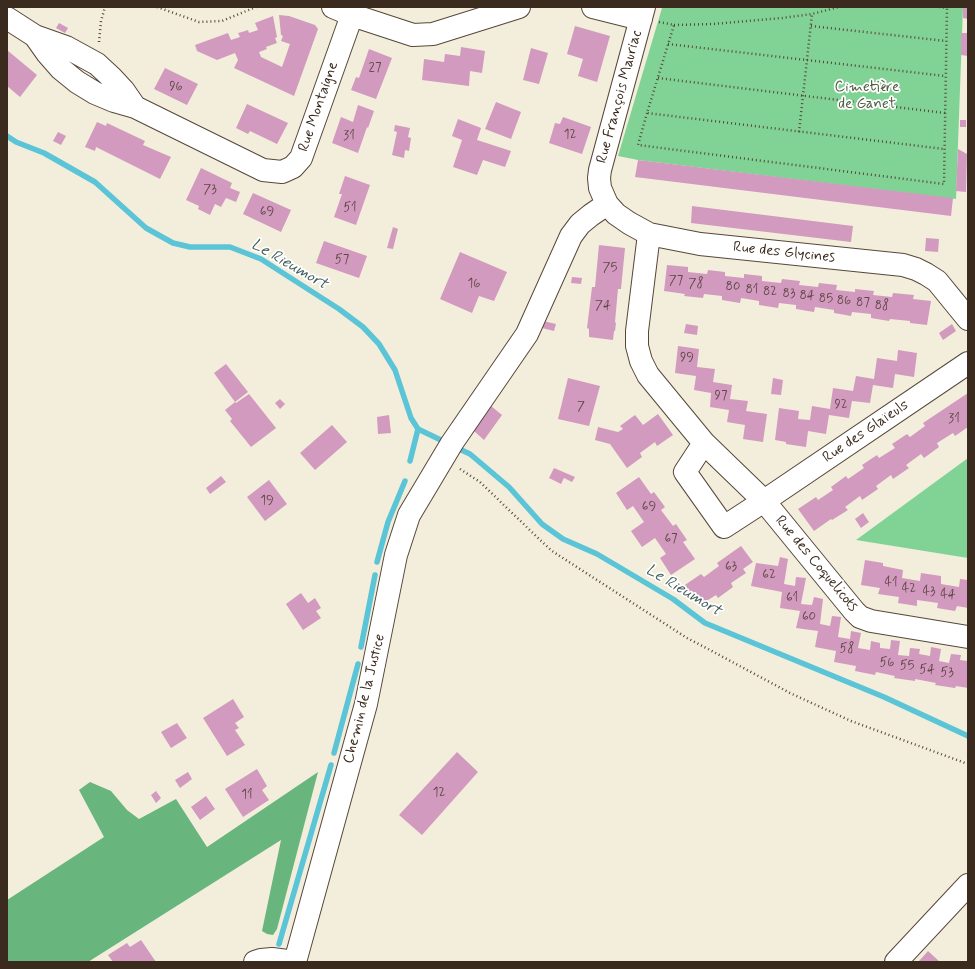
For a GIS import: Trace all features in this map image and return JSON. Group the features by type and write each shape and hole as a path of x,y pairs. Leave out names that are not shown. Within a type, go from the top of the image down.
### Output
{"street":[{"path":"342,11 413,35 433,34 519,7"},
{"path":"593,7 643,13"},
{"name":"Rue Montaigne","path":"35,36 61,69 77,82 95,93 114,101 135,107 264,170 282,172 293,167 303,155 342,11"},
{"name":"Rue François Mauriac","path":"604,196 599,178 600,170 643,13"},
{"name":"Rue Montaigne","path":"7,18 35,36 66,47 97,64 124,91 135,107"},
{"path":"447,451 527,334 571,236 580,224 591,215 604,196"},
{"name":"Rue des Glycines","path":"604,196 616,214 649,234 700,244 904,265 916,269 937,281 968,319"},
{"name":"Rue des Coquelicots","path":"649,234 637,331 637,346 641,361 648,375 704,443 764,501 854,611 860,616 871,621 968,637"},
{"name":"Rue des Glaïeuls","path":"704,443 685,472 724,527 968,363"},
{"name":"Chemin de la Justice","path":"295,962 366,704 396,556 408,515 447,451"},
{"path":"896,962 968,885"},
{"path":"255,962 272,959 295,962"}],"path":[{"path":"97,64 101,21 105,7"},
{"path":"157,7 199,22 222,21 256,7"},
{"path":"643,13 674,25 782,18 812,14 839,7"},
{"path":"674,25 638,145 944,184 947,8 938,7"},
{"path":"799,132 812,14"},
{"path":"811,26 946,40"},
{"path":"668,44 946,76"},
{"path":"658,78 945,113"},
{"path":"647,113 944,149"},
{"path":"447,451 552,550 687,638 790,693 851,721 968,764"}],"green space":[{"name":"Cimetière de Ganet","path":"963,7 956,199 638,160 618,156 662,8"},
{"path":"968,458 968,558 856,540"},
{"path":"318,772 277,929 273,935 262,931 281,840 88,962 7,962 7,900 104,837 79,790 90,782 111,791 127,810 139,819 176,799 207,847"}],"building":[{"path":"963,7 968,7 968,19 963,18"},
{"path":"279,15 289,16 315,25 318,29 294,96 234,68 238,60 235,53 217,60 197,51 195,45 228,33 231,40 240,37 238,33 248,30 249,33 258,30 255,23 273,16 277,37 275,38 277,43 266,47 267,49 259,52 261,57 282,67 290,44 281,41 283,36 281,35"},
{"path":"59,23 68,28 65,33 56,28"},
{"path":"575,26 610,36 597,82 578,76 583,59 567,54"},
{"path":"961,33 968,33 968,56 961,55"},
{"path":"461,47 485,51 482,73 470,71 469,86 422,80 424,59 444,62 445,54 460,56"},
{"path":"531,48 548,53 539,84 523,80"},
{"path":"369,49 392,58 376,99 351,90 356,77 359,78"},
{"path":"7,50 37,75 20,97 7,86"},
{"path":"165,68 198,84 187,105 154,89"},
{"path":"496,102 521,112 511,139 485,129"},
{"path":"247,104 288,123 277,144 250,131 248,134 236,128"},
{"path":"358,105 374,111 358,153 332,143 341,117 353,122"},
{"path":"563,117 591,127 582,154 549,143 555,123 560,124"},
{"path":"458,119 481,128 477,140 511,151 505,167 483,160 477,175 453,167 462,140 452,136"},
{"path":"960,120 966,120 966,127 960,127"},
{"path":"97,122 106,126 107,123 145,141 143,145 171,157 160,179 96,147 95,151 85,147"},
{"path":"395,125 410,128 408,137 411,138 409,151 405,150 404,158 392,155 397,132 394,131"},
{"path":"58,132 66,136 61,145 53,141"},
{"path":"958,149 967,154 966,192 956,191"},
{"path":"638,160 953,198 951,216 635,177"},
{"path":"201,168 232,183 230,188 240,192 236,202 226,198 221,207 215,204 210,215 198,209 199,206 186,200"},
{"path":"345,176 370,185 356,225 334,217 342,194 339,194"},
{"path":"253,193 291,210 281,232 243,214"},
{"path":"692,206 853,226 851,242 691,223"},
{"path":"393,227 398,229 393,249 387,248"},
{"path":"926,238 939,239 938,252 925,251"},
{"path":"324,241 367,256 359,278 316,263"},
{"path":"599,245 625,248 621,289 618,289 616,323 613,340 589,337 589,329 587,328 592,287 595,287"},
{"path":"460,252 507,272 494,301 479,296 472,313 440,299"},
{"path":"667,265 688,267 688,272 707,274 708,270 725,272 725,276 744,278 744,274 762,276 762,281 781,283 782,279 800,281 799,285 818,287 819,283 837,285 836,290 855,292 855,289 874,291 873,295 892,297 893,293 914,295 913,299 931,301 927,325 910,323 910,321 890,319 889,321 871,318 871,314 852,312 851,316 834,313 834,310 815,307 814,312 796,309 796,305 779,303 778,308 759,305 759,301 741,298 740,303 722,300 722,296 704,294 703,298 684,296 685,294 664,291"},
{"path":"572,277 582,278 581,284 571,283"},
{"path":"543,321 556,324 554,331 542,328"},
{"path":"686,324 698,326 697,335 684,333"},
{"path":"952,324 956,331 943,340 939,333"},
{"path":"678,346 699,349 697,367 715,369 713,382 732,385 730,399 748,401 746,411 767,414 763,442 743,439 745,425 727,422 729,410 710,407 711,393 694,390 696,376 675,373"},
{"path":"898,350 917,353 914,377 895,374 893,388 873,385 870,403 852,401 849,418 829,415 826,434 808,431 806,447 786,444 786,442 775,440 779,408 799,411 798,419 810,420 812,406 830,409 833,388 853,391 856,376 874,379 877,358 897,361"},
{"path":"226,364 248,392 235,402 214,373"},
{"path":"568,378 600,386 589,426 558,419"},
{"path":"773,378 783,380 781,395 771,394"},
{"path":"968,393 968,427 955,436 953,433 937,443 939,447 924,458 921,454 906,465 909,468 893,479 891,475 876,486 878,489 862,500 860,496 845,507 848,510 832,520 831,519 814,531 798,509 816,497 818,500 833,490 831,487 846,476 848,479 864,468 862,465 877,455 879,458 895,448 892,444 907,434 910,437 925,426 923,423"},
{"path":"249,394 276,428 251,447 230,421 232,419 225,410"},
{"path":"280,399 285,404 280,409 275,403"},
{"path":"491,406 502,415 484,440 474,431"},
{"path":"658,414 673,435 657,446 655,442 640,453 642,457 627,468 610,444 595,440 598,427 618,432 623,429 620,426 635,415 643,425"},
{"path":"389,415 391,433 378,434 377,417"},
{"path":"332,425 347,442 315,470 300,453"},
{"path":"554,468 575,477 572,482 564,478 561,484 549,478"},
{"path":"221,476 226,482 210,494 206,488"},
{"path":"639,477 651,494 654,492 665,507 661,510 673,526 676,524 687,540 683,542 695,559 671,575 660,558 666,554 655,538 642,547 631,531 644,522 633,506 627,510 616,493"},
{"path":"269,480 287,504 265,521 247,497"},
{"path":"863,513 869,522 861,528 855,519"},
{"path":"741,546 753,562 743,569 746,573 731,583 733,587 718,598 716,595 700,605 693,594 686,598 679,589 701,574 704,577 719,566 717,563"},
{"path":"780,557 788,559 784,584 795,586 796,577 806,578 801,604 812,605 814,597 823,599 820,624 830,626 832,616 841,617 838,637 850,639 851,631 861,633 858,648 870,650 871,641 880,643 880,648 890,649 891,640 900,641 898,655 909,656 910,648 920,649 919,654 930,656 931,647 941,649 939,661 949,663 951,654 961,655 960,660 968,661 968,688 935,685 936,683 915,679 915,681 894,678 895,676 876,672 875,675 855,671 856,666 834,662 836,651 815,647 818,631 796,628 800,611 780,608 782,592 751,586 756,563 778,566"},
{"path":"865,560 883,563 883,566 903,570 902,578 920,581 921,573 941,576 941,584 959,587 960,579 968,580 968,608 957,606 955,611 937,608 938,603 917,600 917,606 898,603 899,597 878,594 880,588 861,585"},
{"path":"301,593 308,603 315,598 321,608 316,611 321,618 303,630 286,604"},
{"path":"233,699 244,717 235,723 239,728 235,730 245,745 227,756 203,718"},
{"path":"177,723 187,738 171,748 161,732"},
{"path":"457,752 478,772 422,835 399,815"},
{"path":"257,769 267,786 262,790 269,800 243,817 225,789"},
{"path":"188,772 192,779 180,788 175,780"},
{"path":"156,791 161,798 156,803 151,795"},
{"path":"206,796 215,809 200,820 191,807"},
{"path":"141,940 156,962 113,962 108,955 127,943 130,947"},
{"path":"928,951 940,962 920,962 919,961"}],"waterway":[{"name":"Le Rieumort","path":"7,136 16,142 44,153 95,182 146,228 173,243 190,247 230,247 261,259 339,309 363,327 379,344 395,370 411,418 418,429 447,443"},
{"path":"410,461 418,429"},
{"name":"Le Rieumort","path":"455,447 470,454 509,487 542,524 563,539 597,554 673,599 705,623 884,697 968,736"},
{"path":"377,562 388,522 405,481"},
{"path":"361,647 375,575"},
{"path":"334,753 358,664"},
{"path":"279,944 331,765"}]}
